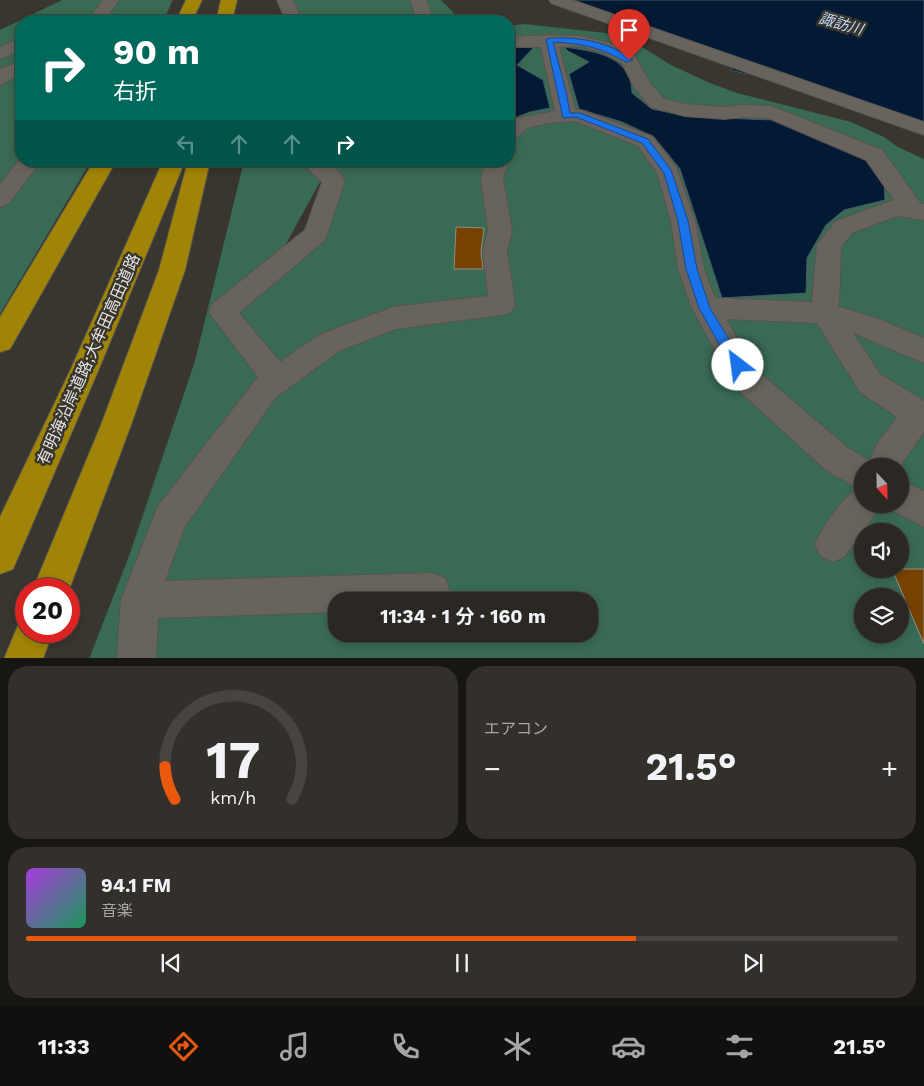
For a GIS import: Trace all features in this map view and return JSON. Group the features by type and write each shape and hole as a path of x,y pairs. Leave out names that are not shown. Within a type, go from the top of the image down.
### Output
{"highway":[{"path":"187,15 194,0"},
{"path":"226,15 230,0"},
{"path":"0,341 102,167"},
{"name":"有明海沿岸道路;大牟田高田道路","path":"0,556 84,371 171,167"},
{"path":"54,578 116,425 172,270 198,167"},
{"path":"23,658 29,643"}],"lane":[{"path":"100,15 111,0"},
{"path":"285,0 291,15"},
{"path":"418,0 422,15"},
{"path":"557,0 924,129"},
{"path":"548,40 564,96 566,116"},
{"path":"515,42 548,40 581,42 607,48 629,60 642,85 657,104 685,110 724,113 744,111 771,112 874,155 919,211"},
{"path":"0,54 15,46"},
{"path":"0,79 8,71 15,68"},
{"path":"515,128 520,123 577,115 645,141 668,172 683,221 691,269 704,308 746,379 837,459 854,469"},
{"path":"0,199 25,167"},
{"path":"136,658 140,600 170,518 265,389 329,343 393,318 502,305 495,252 500,230 492,179 495,167"},
{"path":"277,380 222,312 316,234 336,171"},
{"path":"887,458 921,416 870,384 825,312 828,245 844,227 895,208 919,211"},
{"path":"704,308 825,312 869,327 924,351"},
{"path":"909,501 924,510"},
{"path":"833,544 855,513"},
{"path":"140,600 432,591"}],"green space":[{"path":"62,0 173,0 166,15 31,15"},
{"path":"285,0 441,0 454,15 291,15"},
{"path":"15,23 15,167 87,167 0,314 0,30"},
{"path":"524,24 606,33 629,39 671,65 710,83 737,93 851,122 884,137 898,147 924,159 924,658 89,658 129,556 195,361 243,167 304,167 321,180 270,273 316,234 334,180 318,167 515,167 515,25"}],"water":[{"name":"諏訪川","path":"568,0 924,0 924,124 758,66 746,74 731,70 738,60"},
{"path":"515,46 535,46 517,65 543,80 550,108 530,112 515,118"},
{"path":"564,47 598,53 618,63 625,70 630,80 632,93 652,109 692,117 774,120 864,156 884,182 885,200 844,210 826,225 807,258 806,293 722,298 680,169 654,137 622,122 579,109 569,74 589,62"}],"building":[{"path":"456,227 484,228 481,252 483,269 454,269"},
{"path":"909,569 924,569 924,644 909,609 909,588 900,588 896,578 909,578"}],"route":[{"path":"629,60 607,48 581,42 548,40 564,96 566,116 577,115 645,141 668,172 683,221 691,269 704,308 738,365"}]}
